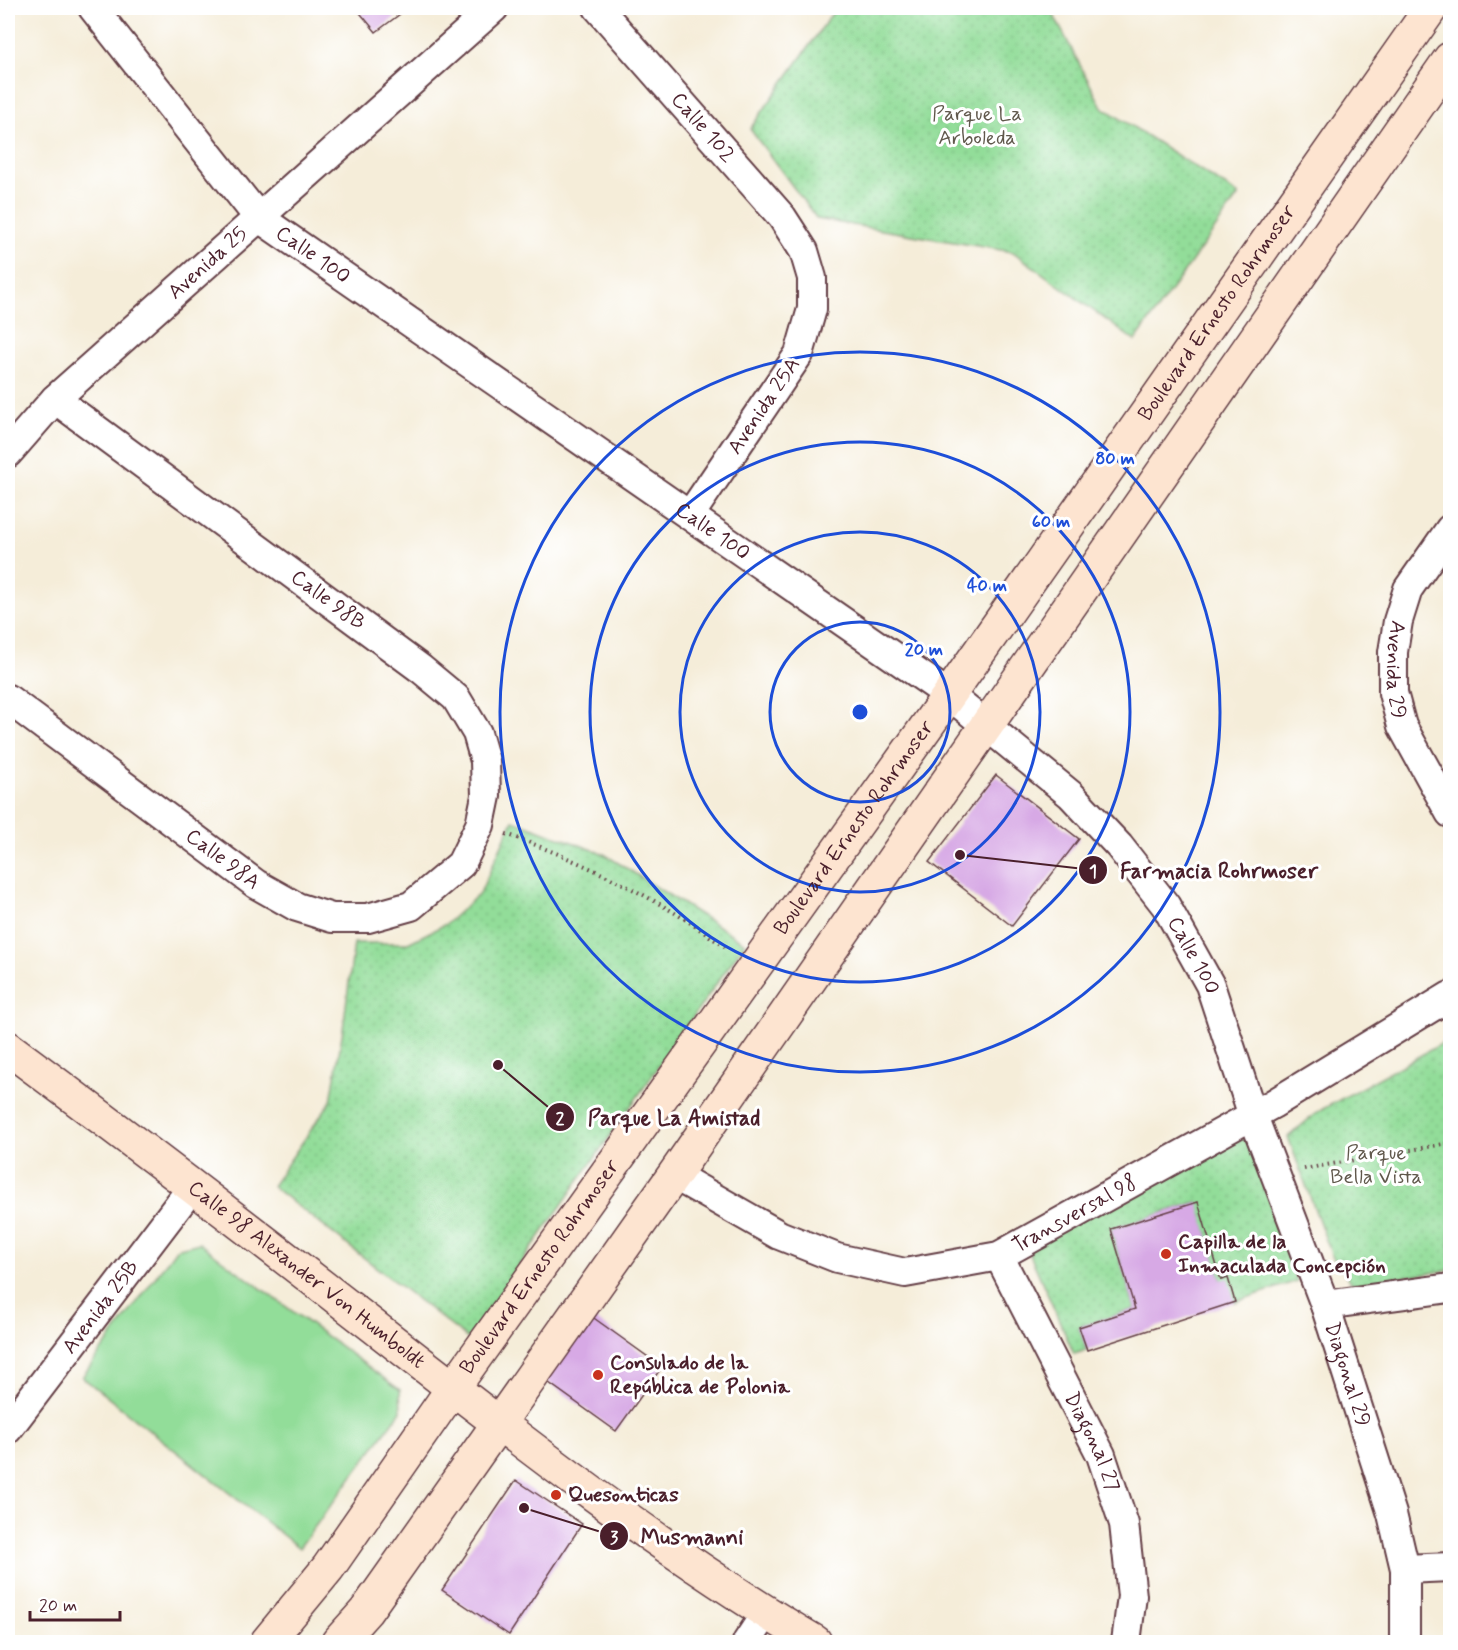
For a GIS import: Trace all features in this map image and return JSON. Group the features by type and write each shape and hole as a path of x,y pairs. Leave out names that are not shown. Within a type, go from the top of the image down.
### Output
{"main road":[{"name":"Boulevard Ernesto Rohrmoser","path":"267,1642 328,1568 753,966 949,695 1431,8"},
{"path":"338,1642 366,1611 674,1175 1450,59"},
{"name":"Calle 98 Alexander Von Humboldt","path":"8,1048 193,1186 453,1388 623,1516 766,1613 815,1642"}],"street":[{"name":"Calle 100","path":"93,8 258,218 949,695 1071,795 1119,846 1166,906 1210,985 1253,1116"},
{"name":"Avenida 25","path":"8,453 55,399 494,8"},
{"name":"Calle 102","path":"598,8 782,217 804,251"},
{"name":"Avenida 25A","path":"690,515 800,354 812,309 812,278 804,251"},
{"name":"Calle 98B","path":"55,399 421,669 456,698 477,733 485,760 486,796 480,825 461,864"},
{"name":"Avenida 29","path":"1450,529 1408,589 1398,621 1393,652 1393,693 1402,726 1450,813"},
{"name":"Calle 98A","path":"8,699 256,884 297,907 332,918 368,918 411,906 461,864"},
{"name":"Transversal 98","path":"674,1175 779,1235 837,1258 905,1273 999,1256 1253,1116 1450,996"},
{"name":"Diagonal 29","path":"1253,1116 1325,1305 1392,1514 1405,1569 1405,1642"},
{"name":"Avenida 25B","path":"8,1429 193,1186"},
{"name":"Diagonal 27","path":"999,1256 1101,1455 1124,1524 1132,1596 1126,1642"},
{"path":"1325,1305 1450,1288"},
{"path":"1405,1569 1450,1567"},
{"path":"747,1642 766,1613"}],"path":[{"path":"480,825 536,845 611,879 670,910 753,966"},
{"path":"1300,1170 1450,1143"}],"green space":[{"name":"Parque La Arboleda","path":"836,8 1050,8 1102,107 1239,195 1135,341 1013,252 817,219 750,129"},
{"path":"513,820 604,854 745,943 468,1339 272,1186 331,1101 354,943 408,943 446,924 480,893"},
{"name":"Parque Bella Vista","path":"1450,1039 1450,1270 1353,1285 1332,1256 1288,1137 1317,1112"},
{"path":"1247,1131 1297,1281 1235,1302 1221,1280 1197,1202 1111,1229 1135,1309 1079,1327 1087,1350 1074,1354 1027,1248"},
{"path":"199,1243 400,1390 401,1411 299,1548 82,1377 176,1249"}],"building":[{"path":"356,8 397,8 400,14 376,32"},
{"path":"996,775 1079,839 1012,926 929,862"},
{"name":"Capilla de la Inmaculada Concepción","path":"1198,1202 1221,1280 1228,1278 1235,1302 1087,1350 1079,1327 1135,1309 1111,1229"},
{"path":"591,1316 662,1367 616,1431 545,1380"},
{"path":"516,1480 582,1524 509,1635 442,1590"}],"place":[{"name":"Farmacia Rohrmoser","path":"960,855"},
{"name":"Parque La Amistad","path":"498,1065"},
{"name":"Capilla de la Inmaculada Concepción","path":"1166,1254"},
{"name":"Consulado de la República de Polonia","path":"598,1375"},
{"name":"Quesonticas","path":"556,1495"},
{"name":"Musmanni","path":"524,1508"}]}
